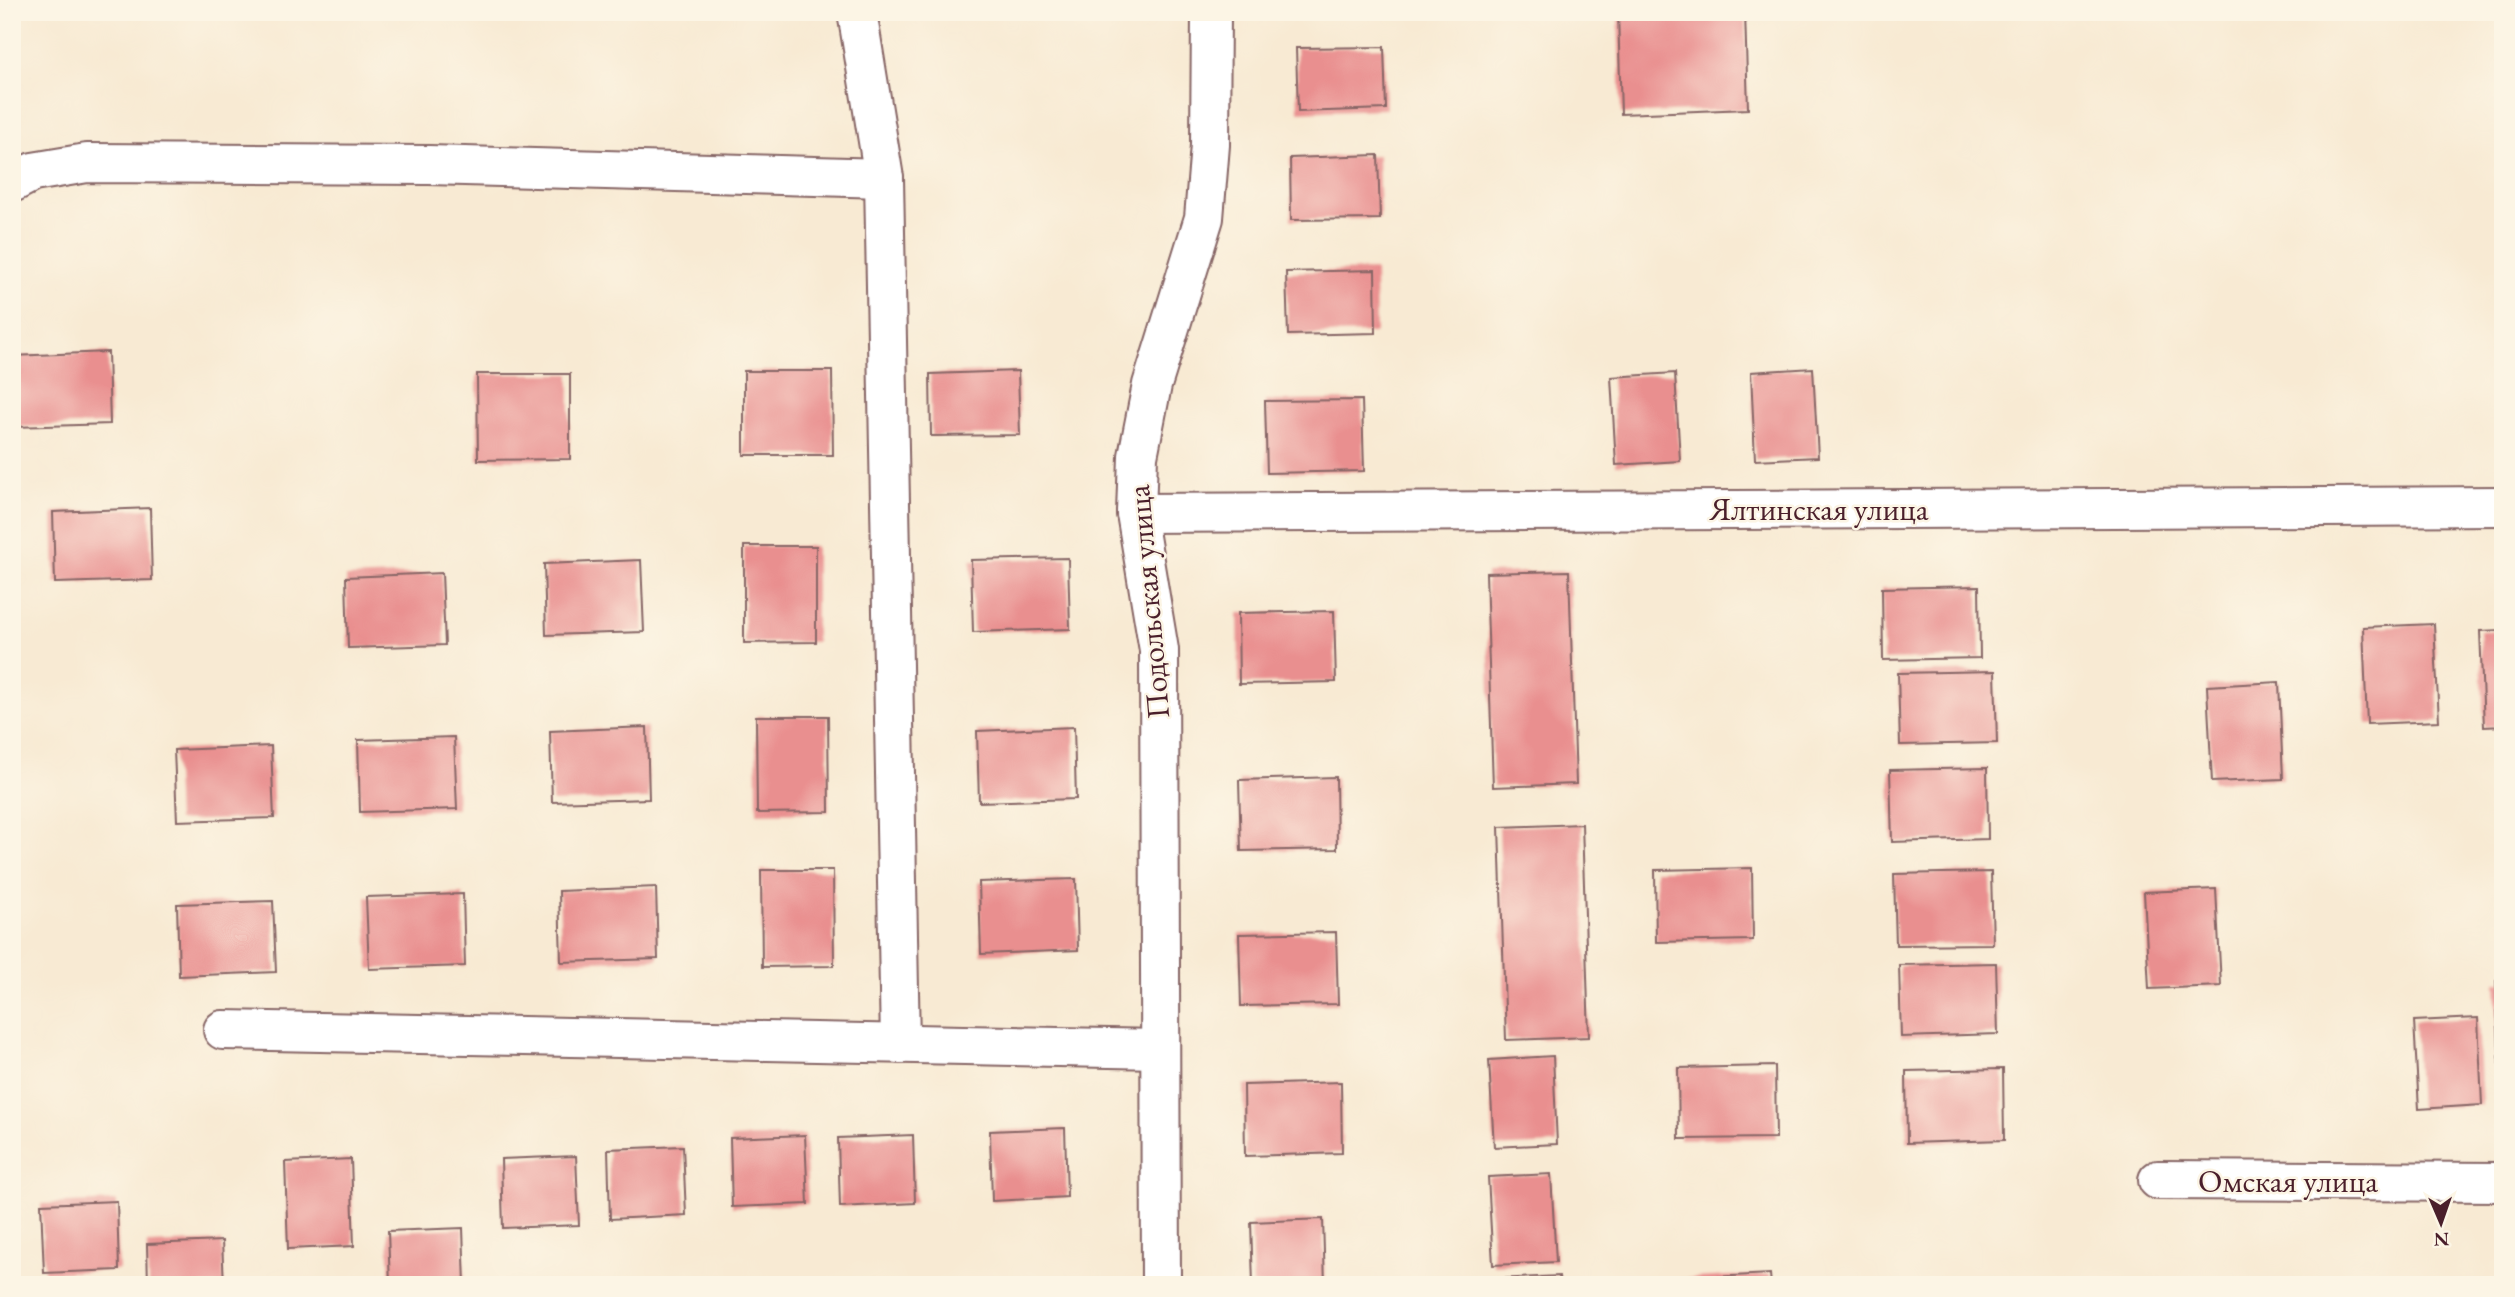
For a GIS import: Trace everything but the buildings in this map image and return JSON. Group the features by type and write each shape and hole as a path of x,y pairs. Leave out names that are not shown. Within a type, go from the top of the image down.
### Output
{"street":[{"path":"856,12 884,178 900,1044"},
{"name":"Подольская улица","path":"1161,1285 1159,650 1136,513 1138,456 1152,384 1204,218 1210,145 1211,12"},
{"path":"12,183 33,172 87,163 429,165 884,178"},
{"name":"Ялтинская улица","path":"1136,513 2503,506"},
{"path":"223,1030 1160,1049"},
{"name":"Омская улица","path":"2158,1180 2503,1182"}]}
